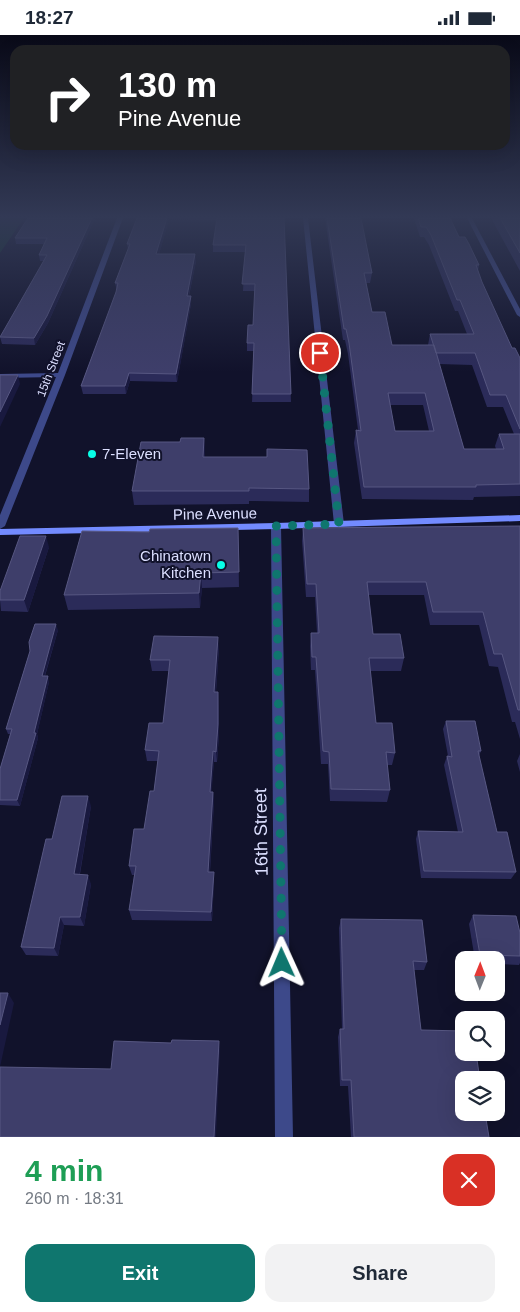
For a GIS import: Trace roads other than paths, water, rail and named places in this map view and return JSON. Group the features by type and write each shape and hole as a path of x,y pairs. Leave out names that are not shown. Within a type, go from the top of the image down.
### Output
{"main road":[{"name":"Pine Avenue","path":"0,532 520,518"}],"street":[{"name":"15th Street","path":"0,526 61,375 101,269"},
{"path":"311,269 339,524"},
{"path":"496,269 520,315"},
{"path":"0,376 61,375"},
{"name":"16th Street","path":"276,526 284,1137"}],"place":[{"name":"7-Eleven","path":"92,454"},
{"name":"Chinatown Kitchen","path":"221,565"}]}
